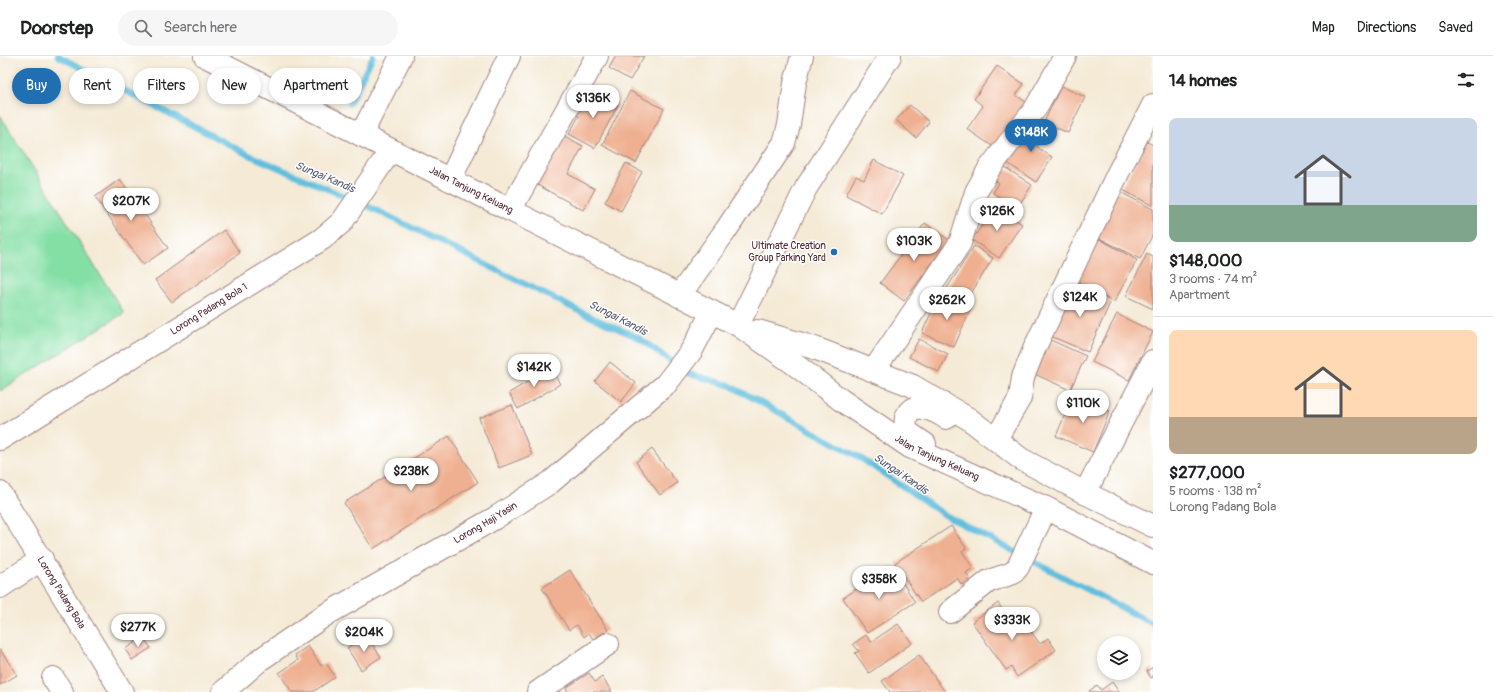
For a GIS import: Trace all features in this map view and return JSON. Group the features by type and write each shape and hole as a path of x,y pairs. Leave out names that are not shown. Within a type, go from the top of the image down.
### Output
{"street":[{"name":"Jalan Tanjung Keluang","path":"205,56 738,325 793,363 840,400 910,447 1046,508 1153,563"},
{"path":"361,135 400,56"},
{"path":"450,180 509,56"},
{"path":"510,210 597,56"},
{"path":"679,296 784,143 789,125 795,83 802,56"},
{"path":"738,325 806,188 890,56"},
{"path":"874,370 960,243 976,192 989,169 1035,109 1064,56"},
{"path":"978,478 920,442 906,430 905,418 909,412 919,407 931,409 971,435 996,439 1020,398 1024,377 1035,347 1118,174 1153,105"},
{"name":"Lorong Padang Bola 1","path":"0,439 322,239 342,222 391,150"},
{"name":"Lorong Haji Yasin","path":"223,692 261,659 327,614 495,518 551,482 666,384 692,350 712,312"},
{"name":"Jalan Tanjung Keluang","path":"738,325 812,348 874,370 912,386 969,419 1021,458 1085,493 1153,526"},
{"path":"1085,493 1153,361"},
{"name":"Lorong Padang Bola","path":"0,493 42,559 122,692"},
{"path":"950,612 989,581 1013,574 1034,535 1046,508"},
{"path":"0,587 42,559"},
{"path":"538,692 608,644"}],"green space":[{"path":"0,115 124,313 0,391"}],"building":[{"path":"616,56 644,56 630,80 609,68"},
{"path":"997,66 1024,84 1016,95 1027,103 995,148 967,129 983,106 974,99"},
{"path":"1061,86 1085,97 1068,133 1044,122"},
{"path":"592,91 618,105 595,148 569,134 579,116 574,114 582,99 587,102"},
{"path":"630,91 664,109 636,163 602,145"},
{"path":"910,105 929,122 916,138 896,120"},
{"path":"1034,121 1049,130 1037,147 1052,157 1036,182 1006,162"},
{"path":"561,134 583,146 568,174 595,189 583,210 534,183"},
{"path":"1147,142 1153,145 1153,206 1121,189"},
{"path":"874,160 903,176 882,214 846,195 856,176 864,180"},
{"path":"626,163 642,172 621,211 605,202"},
{"path":"1003,166 1032,185 1017,208 993,193 999,183 994,180"},
{"path":"120,179 168,248 143,265 95,197"},
{"path":"1118,191 1153,209 1153,234 1140,259 1095,236"},
{"path":"995,206 1022,224 999,258 972,240"},
{"path":"925,223 949,240 904,301 880,283"},
{"path":"224,230 240,253 172,302 155,280"},
{"path":"1096,237 1137,260 1114,302 1073,279"},
{"path":"974,246 993,258 967,300 947,288"},
{"path":"1147,254 1153,257 1153,309 1126,296"},
{"path":"1071,284 1111,301 1088,352 1048,335"},
{"path":"939,295 971,308 954,347 922,333"},
{"path":"1117,314 1153,332 1129,380 1092,362"},
{"path":"1046,338 1086,356 1070,390 1030,372"},
{"path":"919,339 948,354 939,372 909,357"},
{"path":"610,362 636,383 621,402 595,381"},
{"path":"551,368 560,384 518,409 509,393"},
{"path":"1073,396 1110,411 1093,452 1056,436"},
{"path":"512,405 532,455 499,468 479,418"},
{"path":"449,436 478,482 373,549 344,503"},
{"path":"652,449 677,483 660,495 636,462"},
{"path":"951,526 966,548 962,551 973,568 966,573 970,579 962,585 957,578 921,602 895,563"},
{"path":"892,566 915,602 867,633 843,598"},
{"path":"570,570 608,630 593,639 589,633 584,637 577,625 569,630 542,588"},
{"path":"998,603 1011,622 1020,616 1040,644 1048,638 1056,650 1017,677 1011,667 1006,670 972,622"},
{"path":"898,624 912,643 869,673 855,653 859,651 853,644 866,635 871,642"},
{"path":"366,635 381,657 361,670 347,648"},
{"path":"143,637 151,648 132,660 125,649"},
{"path":"308,646 321,666 326,663 335,677 313,692 292,692 279,673 298,660 295,655"},
{"path":"0,649 17,675 0,685"},
{"path":"919,655 945,692 890,692 882,681"},
{"path":"1153,667 1153,677 1151,678 1147,671"},
{"path":"589,673 595,682 602,677 612,692 568,692 566,688"},
{"path":"1112,682 1119,692 1089,691 1097,685 1101,690"}],"waterway":[{"name":"Sungai Kandis","path":"58,56 249,155 374,209 589,316 639,338 687,373 729,385 859,457 945,515 1153,624"},
{"path":"362,78 373,56"}],"place":[{"name":"Ultimate Creation Group Parking Yard","path":"834,252"}]}
